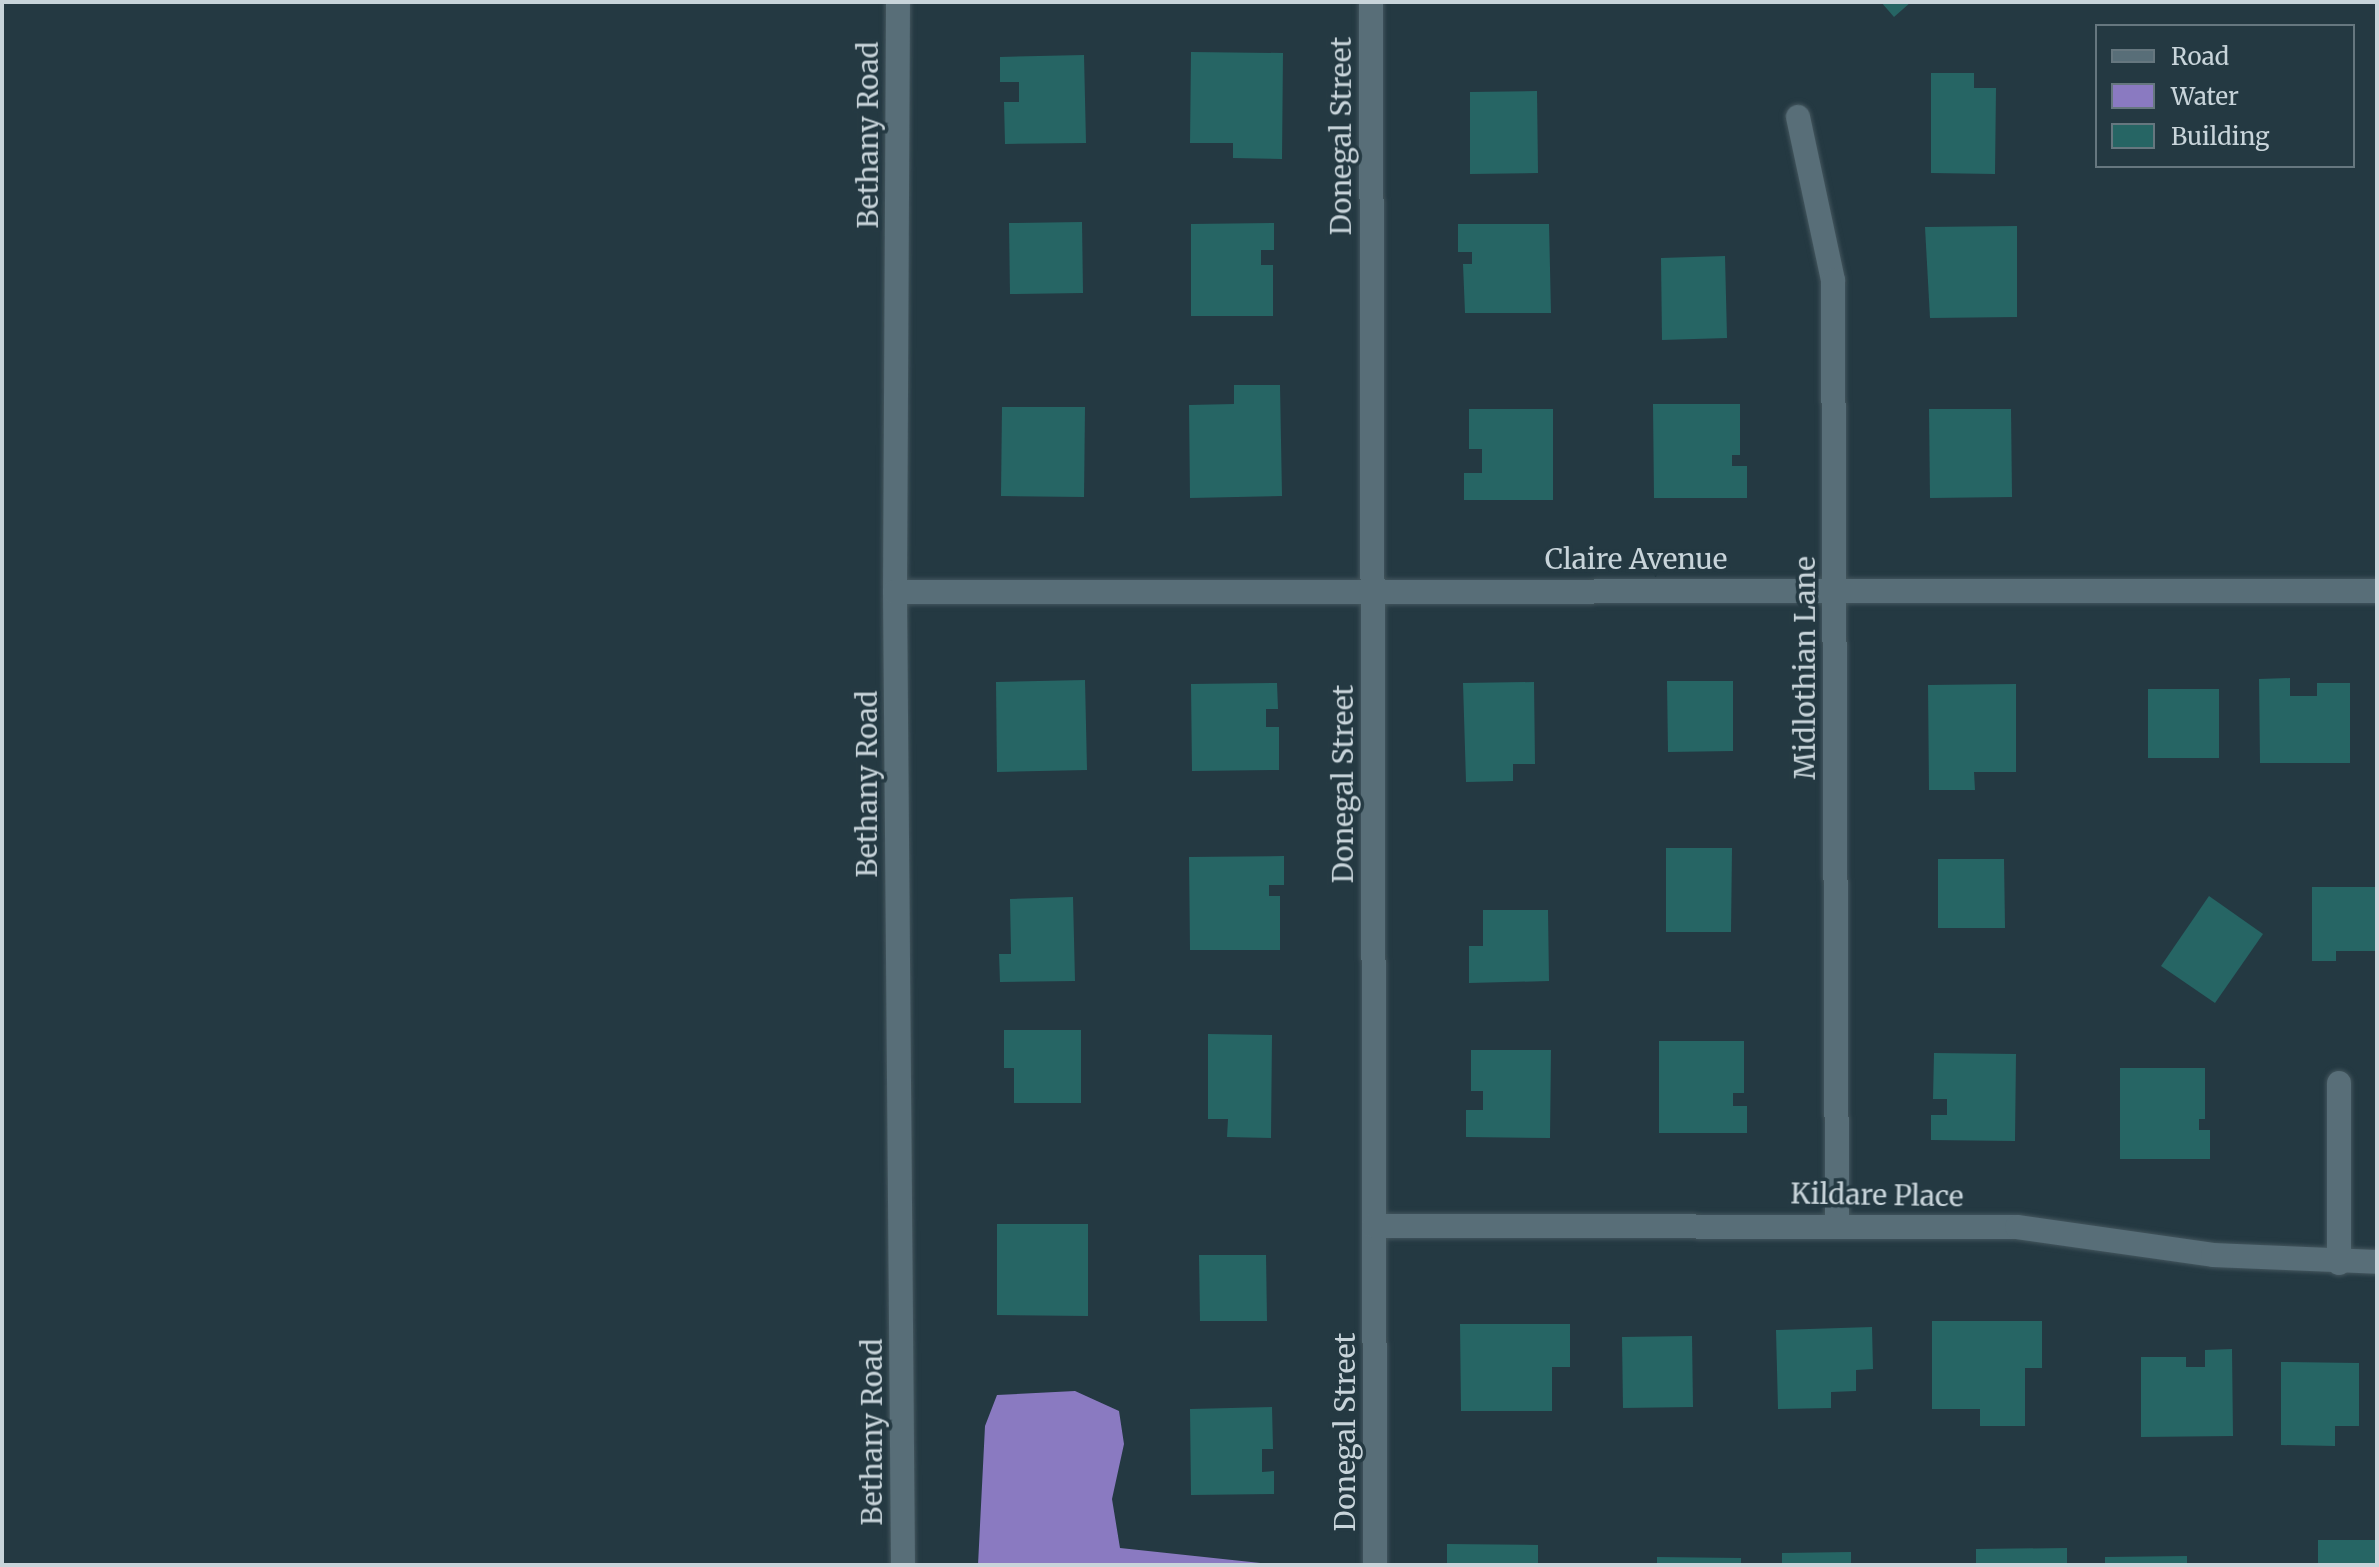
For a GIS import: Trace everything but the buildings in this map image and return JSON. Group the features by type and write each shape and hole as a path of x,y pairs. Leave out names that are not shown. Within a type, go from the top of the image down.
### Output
{"street":[{"name":"Bethany Road","path":"898,2 895,592 903,1565"},
{"name":"Donegal Street","path":"1371,2 1375,1565"},
{"name":"Midlothian Lane","path":"1798,117 1833,280 1837,1223"},
{"name":"Claire Avenue","path":"895,592 1372,589 2377,591"},
{"path":"2339,1083 2339,1263"},
{"name":"Kildare Place","path":"1374,1226 1837,1223 2017,1227 2213,1255 2339,1263 2377,1262"}],"water":[{"path":"1075,1391 1119,1411 1124,1444 1112,1499 1120,1548 1279,1565 978,1565 985,1426 997,1395"}]}
